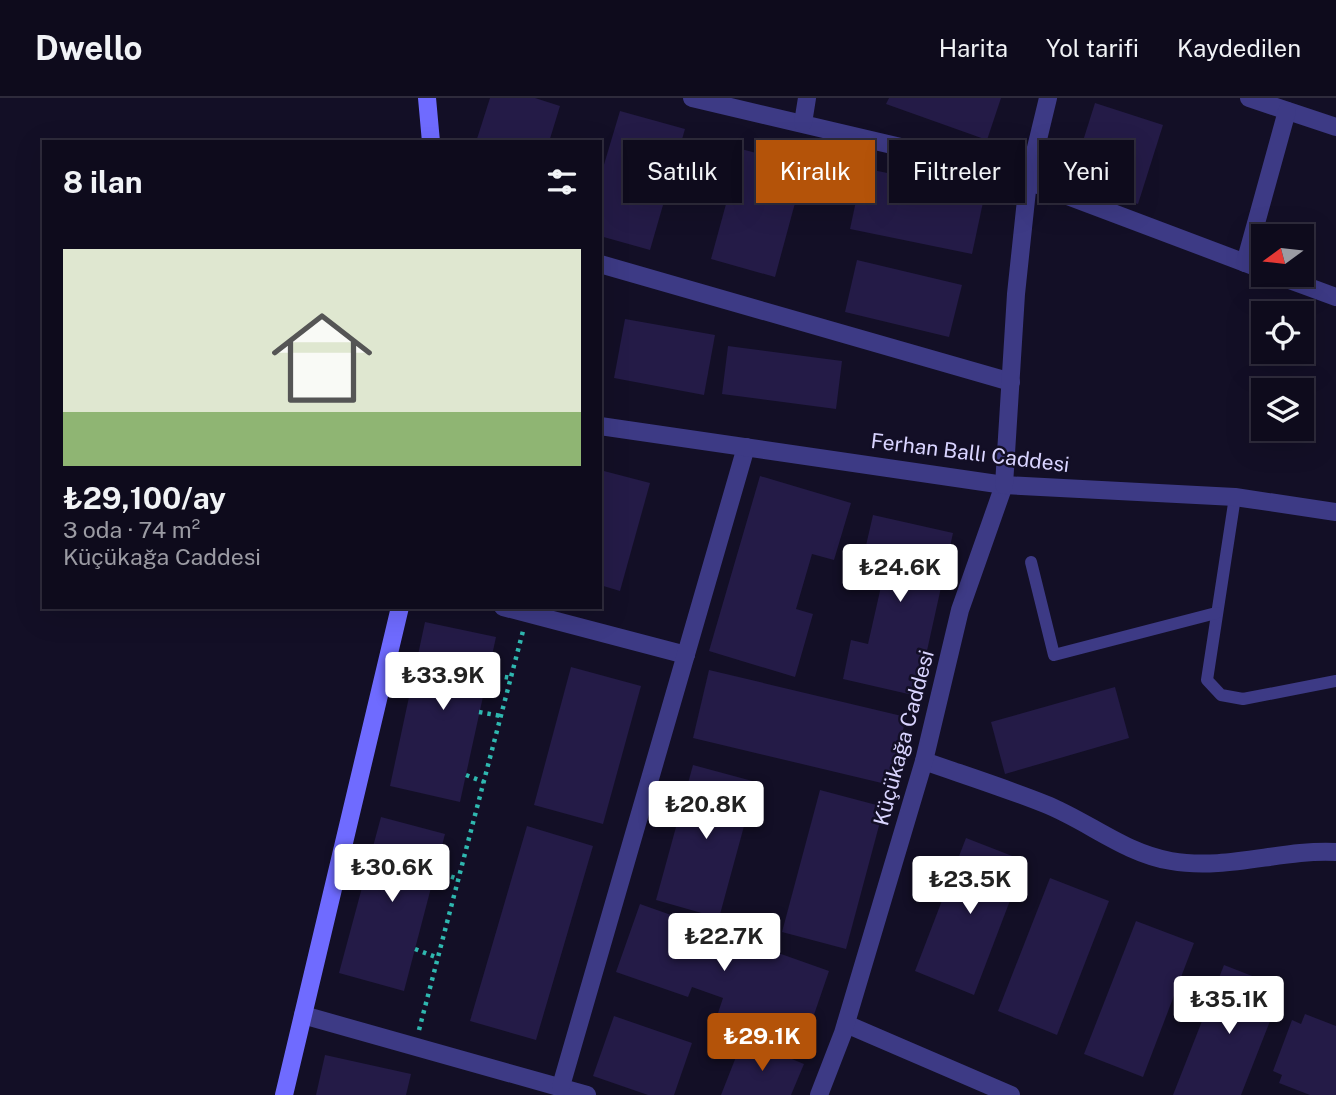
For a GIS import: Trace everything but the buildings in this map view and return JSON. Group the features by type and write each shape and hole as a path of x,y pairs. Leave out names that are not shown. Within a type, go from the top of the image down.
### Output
{"main road":[{"path":"427,98 431,140"},
{"path":"284,1095 400,609"}],"street":[{"path":"692,98 803,123 1028,181 1251,265"},
{"path":"803,123 807,98"},
{"name":"Küçükağa Caddesi","path":"819,1095 846,1024 924,761 960,610 1004,485 1028,181 1048,98"},
{"path":"1249,98 1336,127"},
{"path":"1245,263 1287,111"},
{"path":"602,265 1011,382"},
{"path":"1309,287 1336,297"},
{"name":"Ferhan Ballı Caddesi","path":"602,426 1004,485 1235,497 1336,512"},
{"path":"561,1086 747,447"},
{"path":"510,609 686,655"},
{"path":"924,761 1047,805 1111,840 1171,861 1228,862 1336,852"},
{"path":"303,1015 587,1095"},
{"path":"846,1024 1011,1095"}],"lane":[{"path":"1235,497 1207,680 1221,695 1243,699 1336,681"},
{"path":"1031,562 1054,655 1216,613"}],"path":[{"path":"415,1045 527,614"},
{"path":"488,674 511,678"},
{"path":"480,712 501,716"},
{"path":"466,775 484,782"},
{"path":"436,872 458,879"},
{"path":"415,948 438,958"}]}
